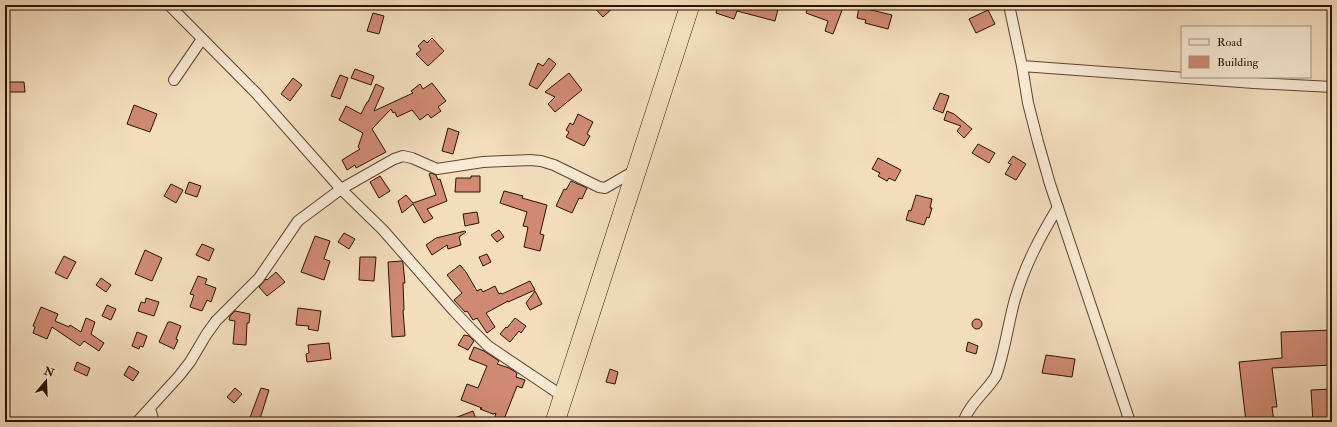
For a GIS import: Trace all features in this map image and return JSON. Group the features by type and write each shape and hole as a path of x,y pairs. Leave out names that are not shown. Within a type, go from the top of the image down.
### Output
{"highway":[{"path":"555,422 690,5"}],"street":[{"path":"168,5 256,94 341,189 383,230 454,311 488,346 564,397"},
{"path":"178,5 179,16"},
{"path":"1009,5 1028,102 1038,142 1058,207 1130,422"},
{"path":"174,80 202,39"},
{"path":"1022,66 1181,78"},
{"path":"1186,78 1332,87"},
{"path":"137,422 190,362 202,340 216,321 259,278 298,221 341,189 394,159 403,156 412,158 437,169 483,162 541,161 554,165 599,187 605,188 638,169"},
{"path":"963,422 970,407 992,383 996,376 1016,298 1030,256 1058,207"},
{"path":"150,409 154,422"}],"building":[{"path":"592,5 616,5 603,17"},
{"path":"718,5 779,5 775,21 737,11 734,19 716,13"},
{"path":"809,5 844,5 833,34 825,31 828,21 806,13"},
{"path":"859,7 892,15 888,29 865,23 866,20 857,18"},
{"path":"988,10 995,24 976,33 969,19"},
{"path":"373,13 384,16 379,34 367,31"},
{"path":"432,38 444,51 428,66 416,54 421,50 418,46 424,40 427,43"},
{"path":"549,58 556,64 537,89 529,85 538,63 543,66"},
{"path":"355,69 374,76 371,85 351,78"},
{"path":"569,73 582,90 555,112 548,104 555,97 545,92"},
{"path":"340,75 348,78 340,99 331,96"},
{"path":"293,78 302,85 290,101 281,94"},
{"path":"7,82 24,82 25,92 8,92"},
{"path":"432,83 446,101 438,107 441,111 431,118 428,114 420,120 412,110 397,117 395,112 393,113 391,109 372,129 386,152 356,168 355,165 347,170 342,160 360,149 358,147 363,133 339,120 346,106 361,114 376,84 384,88 374,111 413,93 411,91 420,84 423,89"},
{"path":"940,93 949,96 943,113 933,109"},
{"path":"134,105 157,114 150,132 127,124"},
{"path":"947,111 954,114 972,129 964,138 957,131 961,126 944,120"},
{"path":"578,114 593,122 587,134 590,136 584,146 566,137 569,132 566,130 570,123 573,125"},
{"path":"448,128 459,132 453,154 442,151"},
{"path":"978,144 995,153 989,163 972,153"},
{"path":"1013,156 1026,164 1016,180 1005,174 1011,164 1008,163"},
{"path":"878,158 901,170 895,181 889,178 887,181 878,176 880,173 872,169"},
{"path":"431,173 436,175 438,180 440,179 447,201 427,209 433,218 424,223 413,204 402,213 398,201 406,195 413,203 436,195 429,174"},
{"path":"380,176 390,191 379,198 370,182"},
{"path":"471,176 480,176 480,192 455,192 456,178 471,178"},
{"path":"571,181 587,188 582,199 579,198 572,213 556,206 564,189 566,190"},
{"path":"189,182 201,186 197,197 185,193"},
{"path":"171,184 183,190 176,203 164,196"},
{"path":"504,191 547,205 540,234 544,235 540,251 524,247 528,227 523,226 527,212 500,203"},
{"path":"916,195 932,199 930,208 932,208 929,218 927,217 924,225 906,220 909,210 911,211"},
{"path":"477,212 479,223 465,226 463,214"},
{"path":"499,230 504,237 497,242 491,235"},
{"path":"466,232 459,237 461,245 448,249 447,245 432,255 426,245 436,238"},
{"path":"344,233 355,239 349,249 338,242"},
{"path":"315,236 330,241 324,259 330,261 324,280 301,272"},
{"path":"202,244 214,249 209,261 196,255"},
{"path":"145,250 162,258 152,281 135,274"},
{"path":"487,254 491,262 483,266 479,257"},
{"path":"64,256 76,262 67,279 55,273"},
{"path":"360,257 376,257 374,281 359,280"},
{"path":"402,261 405,283 403,283 403,310 405,336 392,337 388,262"},
{"path":"460,265 477,291 481,289 483,292 495,286 499,294 502,294 530,281 535,290 508,301 486,313 495,327 487,333 477,318 473,320 467,311 465,312 454,300 462,293 447,275"},
{"path":"276,272 285,282 267,296 259,287 266,279 267,280"},
{"path":"198,276 207,279 205,284 216,288 211,302 207,300 202,311 190,307 194,295 190,294"},
{"path":"101,278 111,285 106,292 96,285"},
{"path":"535,291 542,304 530,310 526,303"},
{"path":"146,298 159,302 154,316 138,311 141,302 145,303"},
{"path":"107,305 116,309 111,320 102,316"},
{"path":"41,307 58,314 55,321 69,327 70,325 81,332 86,318 95,322 91,334 104,343 99,351 84,341 80,346 52,327 47,339 33,333 35,327 33,326"},
{"path":"298,308 321,311 318,331 308,329 309,326 296,325"},
{"path":"235,311 250,314 249,323 247,323 246,345 233,344 235,321 229,320 230,316"},
{"path":"515,318 526,326 521,333 519,331 510,342 500,334"},
{"path":"975,319 979,319 981,320 981,328 975,329 972,326 972,322"},
{"path":"168,322 181,326 176,339 178,340 174,349 159,342"},
{"path":"1332,330 1332,365 1272,368 1277,407 1272,407 1274,422 1246,422 1239,362 1282,358 1281,332"},
{"path":"137,332 147,336 143,347 140,346 139,349 132,346"},
{"path":"464,335 469,336 474,341 468,350 458,345"},
{"path":"968,342 978,346 976,354 966,351"},
{"path":"329,343 331,359 307,362 306,354 309,353 308,345"},
{"path":"474,347 484,351 499,361 497,364 509,368 517,373 516,377 525,380 522,388 517,386 503,422 493,422 496,413 493,414 461,400 467,384 478,388 487,366 469,359"},
{"path":"1046,355 1075,359 1072,377 1042,373"},
{"path":"77,362 90,368 87,376 74,370"},
{"path":"129,366 139,372 133,381 124,375"},
{"path":"610,369 618,372 615,384 606,382"},
{"path":"235,388 242,394 234,403 227,397"},
{"path":"261,388 269,390 259,422 257,422 249,420"},
{"path":"1332,389 1332,422 1313,422 1311,390"},
{"path":"473,411 477,422 447,422 447,421"}]}
